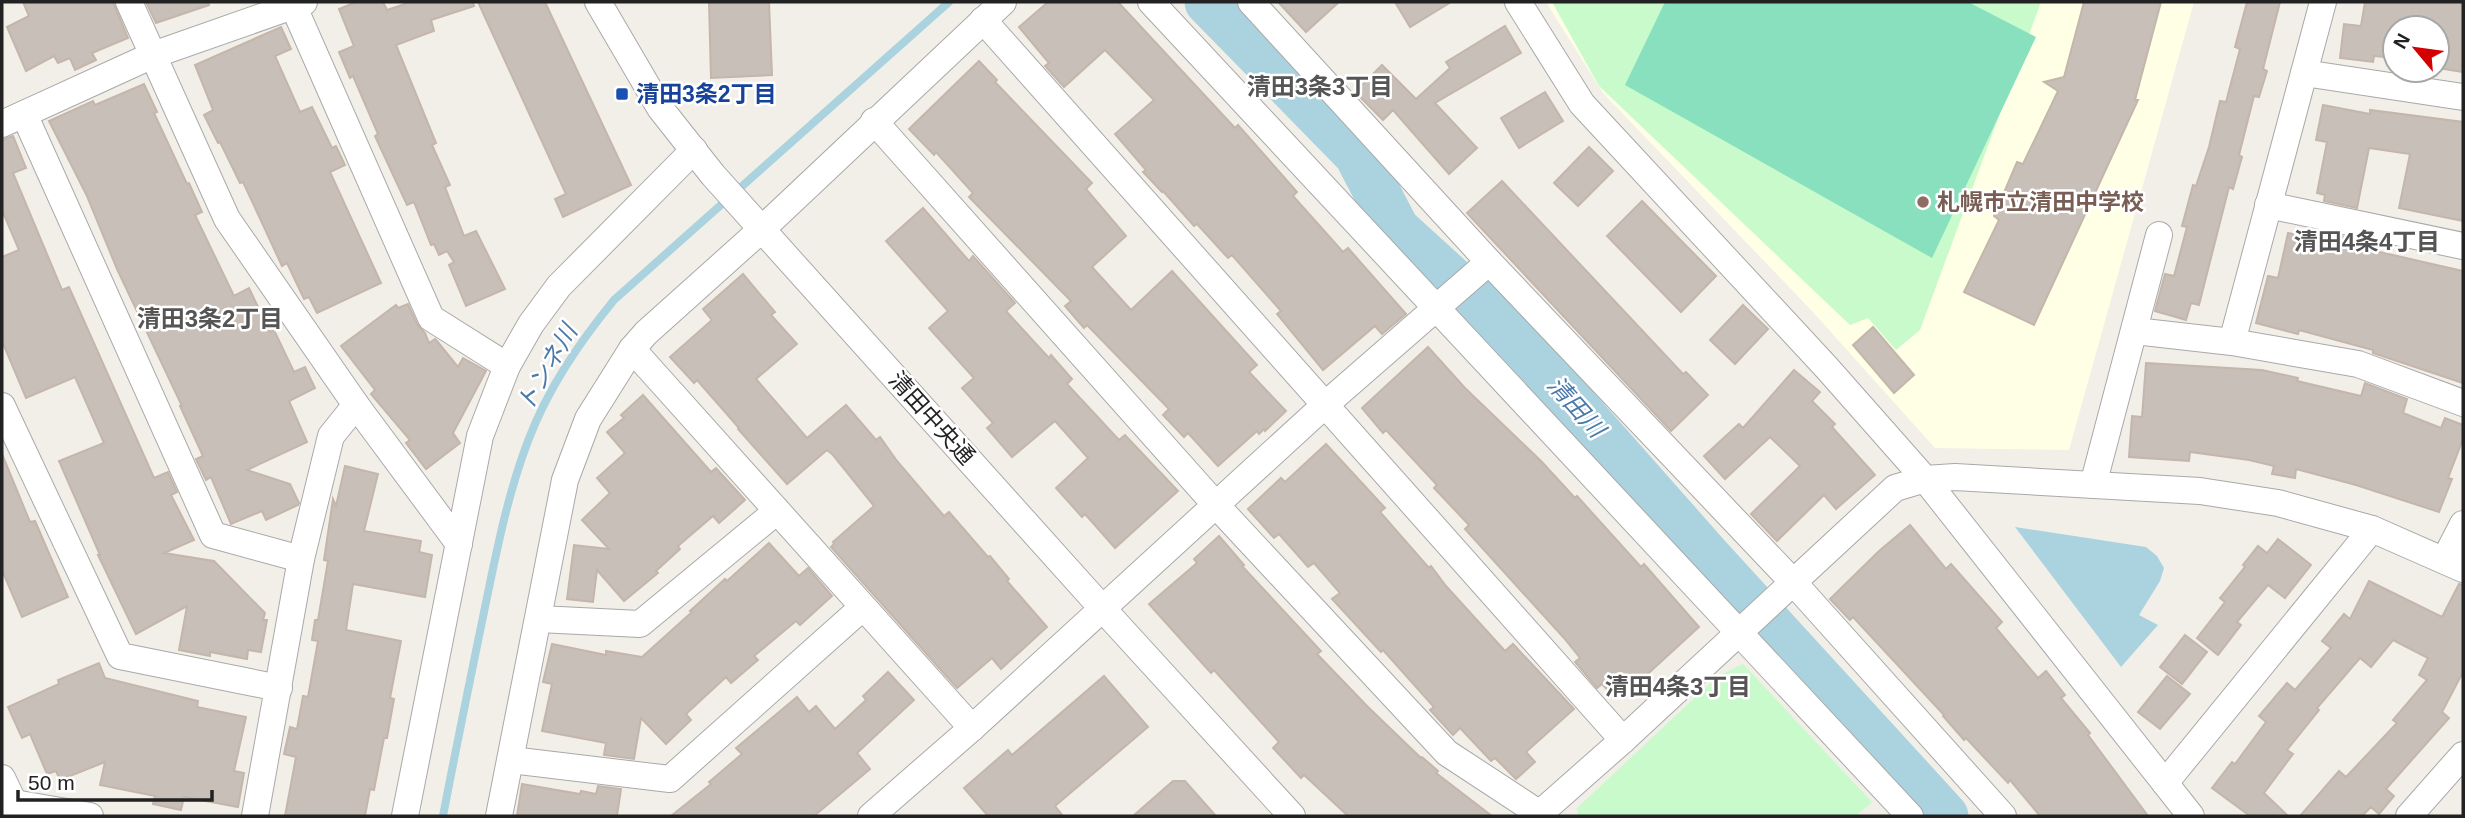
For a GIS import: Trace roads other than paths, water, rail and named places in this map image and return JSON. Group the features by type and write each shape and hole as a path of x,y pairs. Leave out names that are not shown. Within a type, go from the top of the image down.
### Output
{"street":[{"path":"129,2 227,219 356,405 459,544"},
{"name":"清田中央通","path":"598,2 660,108 713,174 1292,816"},
{"path":"499,816 565,480 588,419 632,349 753,219 874,121 1003,2"},
{"path":"1152,2 1442,304 1743,629 1910,816"},
{"path":"1251,2 1483,267 2003,816"},
{"path":"1518,2 1582,104 1827,368 1925,480 2191,816"},
{"path":"2232,342 2323,2"},
{"path":"301,559 213,535 13,119 153,55 298,3 431,318 507,366"},
{"path":"983,20 1623,740"},
{"path":"2304,73 2463,97"},
{"path":"874,121 1215,504 1447,753 1539,815 1895,488 1925,480 1955,477 2200,491 2265,501 2372,529 2454,564 2463,524"},
{"path":"405,816 480,436 507,366 531,324 559,286 694,150"},
{"path":"2268,205 2463,246"},
{"path":"2093,485 2159,235"},
{"path":"872,816 1326,404 1483,267"},
{"path":"2135,331 2232,342 2358,364 2463,403"},
{"path":"632,349 972,728"},
{"path":"255,816 301,559 331,436 356,405"},
{"path":"2,406 120,656 279,688"},
{"path":"539,619 640,624 777,511"},
{"path":"2165,783 2372,529"},
{"path":"511,760 670,779 863,607"},
{"path":"2409,816 2463,755"},
{"path":"2,778 8,805 90,816"}],"water":[{"path":"2015,527 2146,547 2157,556 2164,568 2160,581 2139,615 2158,625 2121,667"}],"waterway":[{"name":"トンネ川","path":"443,816 508,504 536,421 565,367 614,300 949,2"},
{"name":"清田川","path":"1208,2 1357,154 1396,229 1510,333 1707,556 1945,816"}],"place":[{"name":"清田3条2丁目","path":"622,94"},
{"name":"札幌市立清田中学校","path":"1923,202"}],"district":[{"name":"清田3条3丁目","path":"1320,87"},
{"name":"清田4条4丁目","path":"2367,242"},
{"name":"清田3条2丁目","path":"210,319"},
{"name":"清田4条3丁目","path":"1678,687"}]}
